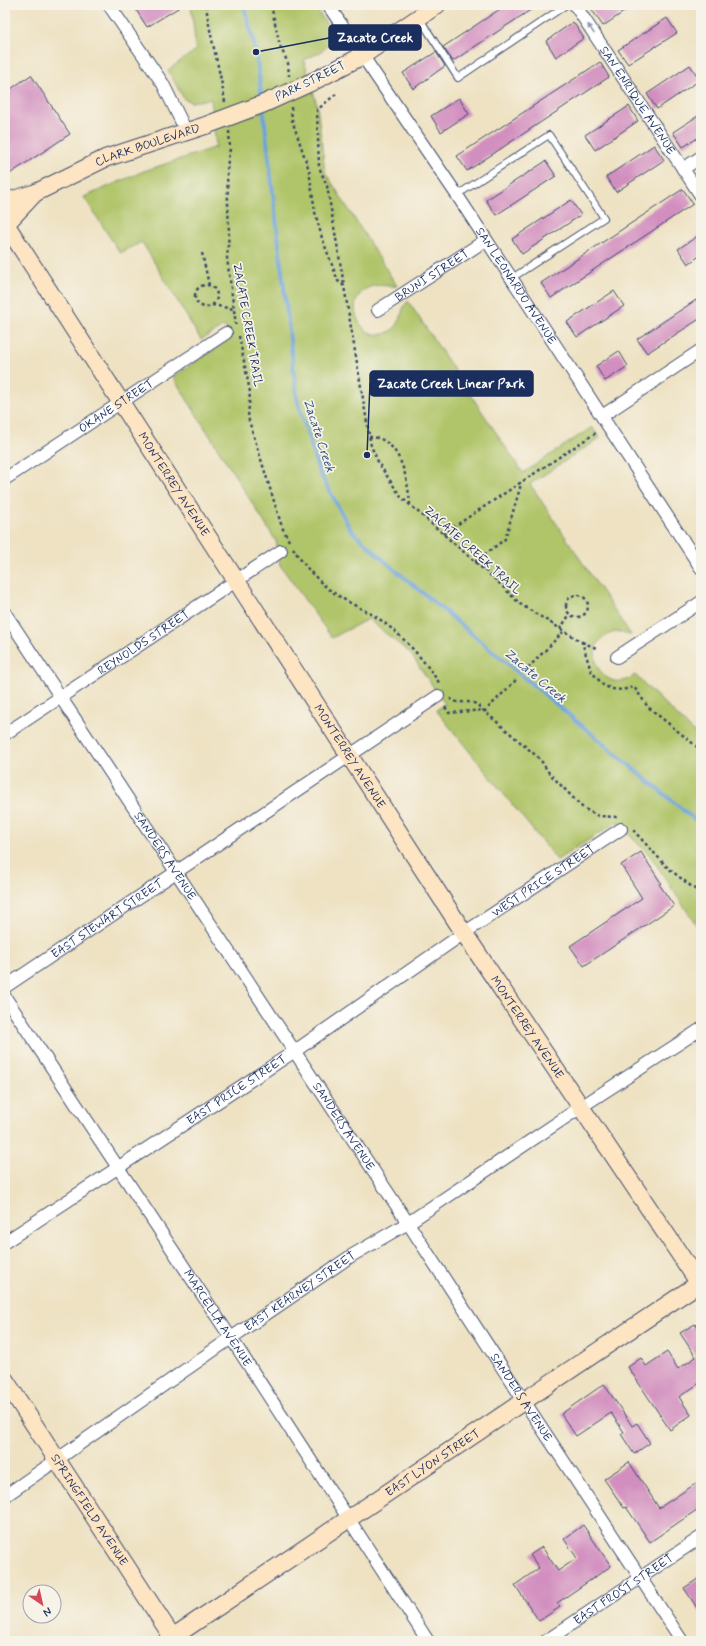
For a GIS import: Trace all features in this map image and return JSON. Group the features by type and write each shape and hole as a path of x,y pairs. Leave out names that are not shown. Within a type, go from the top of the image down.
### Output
{"main road":[{"name":"PARK STREET","path":"263,104 314,81 362,56 437,5"},
{"name":"CLARK BOULEVARD","path":"5,202 35,193 106,158 207,125 263,104"},
{"name":"CLARK BOULEVARD","path":"5,224 35,193"},
{"name":"MONTERREY AVENUE","path":"5,224 237,580 464,933 700,1284"},
{"name":"EAST LYON STREET","path":"171,1640 700,1284"},
{"name":"SPRINGFIELD AVENUE","path":"5,1380 58,1460 171,1640"}],"street":[{"path":"109,5 163,84 186,131"},
{"name":"SAN LEONARDO AVENUE","path":"328,5 512,278 701,568"},
{"name":"SAN ENRIQUE AVENUE","path":"575,5 701,196"},
{"path":"683,169 701,157"},
{"name":"BRUNI STREET","path":"378,310 486,240"},
{"name":"OKANE STREET","path":"5,479 120,402 234,331"},
{"path":"602,416 701,350"},
{"name":"REYNOLDS STREET","path":"5,734 60,696 281,551"},
{"path":"617,657 701,602"},
{"name":"SANDERS AVENUE","path":"5,613 295,1051 682,1641"},
{"name":"EAST STEWART STREET","path":"5,987 442,693"},
{"name":"WEST PRICE STREET","path":"464,933 624,824"},
{"name":"EAST PRICE STREET","path":"5,1242 295,1051 464,933"},
{"name":"MARCELLA AVENUE","path":"5,997 231,1338 428,1641"},
{"name":"EAST KEARNEY STREET","path":"5,1496 350,1256 408,1223 581,1107 701,1029"},
{"name":"EAST FROST STREET","path":"546,1641 701,1537"}],"lane":[{"path":"419,18 458,78 566,5"},
{"path":"457,195 549,134 604,218 512,278"}],"path":[{"path":"206,5 212,46 217,59 225,104"},
{"path":"271,5 280,46 288,63 289,77"},
{"path":"336,94 317,110 319,167 327,186 344,286"},
{"name":"ZACATE CREEK TRAIL","path":"291,106 292,120 309,170 315,212 322,238 338,281 344,286 369,437 379,464 401,497 497,581 520,604 563,632 596,648"},
{"name":"ZACATE CREEK TRAIL","path":"228,125 230,149 227,173 229,233 227,258 234,309 234,331 250,392 248,418 286,537 298,555 318,579 337,595 366,610 402,637 421,656 442,693 449,713 484,711"},
{"path":"202,253 209,285 214,289 217,295 216,300 212,305"},
{"path":"209,285 204,285 198,288 195,297 199,305 205,307 212,305 234,309"},
{"path":"443,534 597,432"},
{"path":"369,437 377,436 393,448 405,470 409,488 410,505"},
{"path":"475,562 505,539 520,488 520,482"},
{"path":"576,596 583,597 588,606 585,613 578,617 570,614 566,607 568,601 576,596"},
{"path":"560,629 570,614"},
{"path":"528,668 563,632"},
{"path":"582,642 591,671 604,686 622,690 634,687 648,707 701,750"},
{"path":"484,711 516,680"},
{"path":"442,693 456,703 472,702 484,711 540,759 549,773 584,808 598,816 624,824 668,868 701,894"}],"green space":[{"path":"191,5 314,5 336,39 319,53 304,60 317,105 325,172 397,286 376,285 362,292 357,300 355,310 358,320 363,328 371,333 381,334 392,330 396,327 403,308 408,301 523,473 592,427 600,438 530,484 631,635 616,632 604,637 597,645 595,656 597,666 603,675 612,680 623,681 635,675 701,739 701,932 651,857 617,822 557,860 436,710 445,704 410,653 368,619 332,638 280,565 276,541 173,377 232,338 224,326 201,340 142,242 120,253 84,197 144,171 216,147 211,99 191,102 184,99 168,70 196,50"}],"building":[{"path":"133,5 183,5 147,27"},
{"path":"506,5 538,5 453,61 443,47"},
{"path":"600,5 634,5 603,26 592,10"},
{"path":"667,18 677,33 628,64 618,50"},
{"path":"573,22 584,38 556,57 546,41"},
{"path":"436,52 445,66 413,89 403,73"},
{"path":"600,62 609,77 467,171 457,156"},
{"path":"690,65 700,80 657,109 647,94"},
{"path":"31,75 70,134 5,177 5,93"},
{"path":"459,98 469,114 441,132 431,116"},
{"path":"629,106 638,121 595,150 585,135"},
{"path":"701,114 701,136 683,147 673,132"},
{"path":"654,145 664,160 616,192 606,177"},
{"path":"546,161 556,176 496,215 486,200"},
{"path":"683,189 693,204 551,298 541,283"},
{"path":"571,200 581,215 522,254 512,239"},
{"path":"701,234 701,255 688,264 678,249"},
{"path":"614,291 624,306 577,337 567,322"},
{"path":"696,300 701,307 701,318 647,353 637,339"},
{"path":"619,351 628,366 605,381 596,366"},
{"path":"641,852 661,883 659,884 674,906 584,966 570,946 642,898 621,865"},
{"path":"695,1324 701,1332 701,1382 679,1397 691,1415 670,1430 628,1367 641,1358 646,1366 667,1352 678,1369 696,1357 680,1333"},
{"path":"604,1384 632,1426 637,1423 650,1443 634,1454 621,1434 624,1432 611,1413 576,1436 561,1414"},
{"path":"629,1462 659,1508 701,1480 701,1507 650,1542 626,1507 624,1508 604,1479"},
{"path":"583,1525 611,1566 557,1603 560,1607 539,1621 515,1585 539,1568 530,1555 542,1547 558,1571 577,1558 564,1539"},
{"path":"701,1577 701,1614 684,1588"}],"waterway":[{"name":"Zacate Creek","path":"244,5 256,52 262,101"},
{"name":"Zacate Creek","path":"263,107 297,399 319,472 351,530 387,563 701,825"}],"place":[{"name":"Zacate Creek","path":"256,52"},
{"name":"Zacate Creek Linear Park","path":"367,455"}]}
